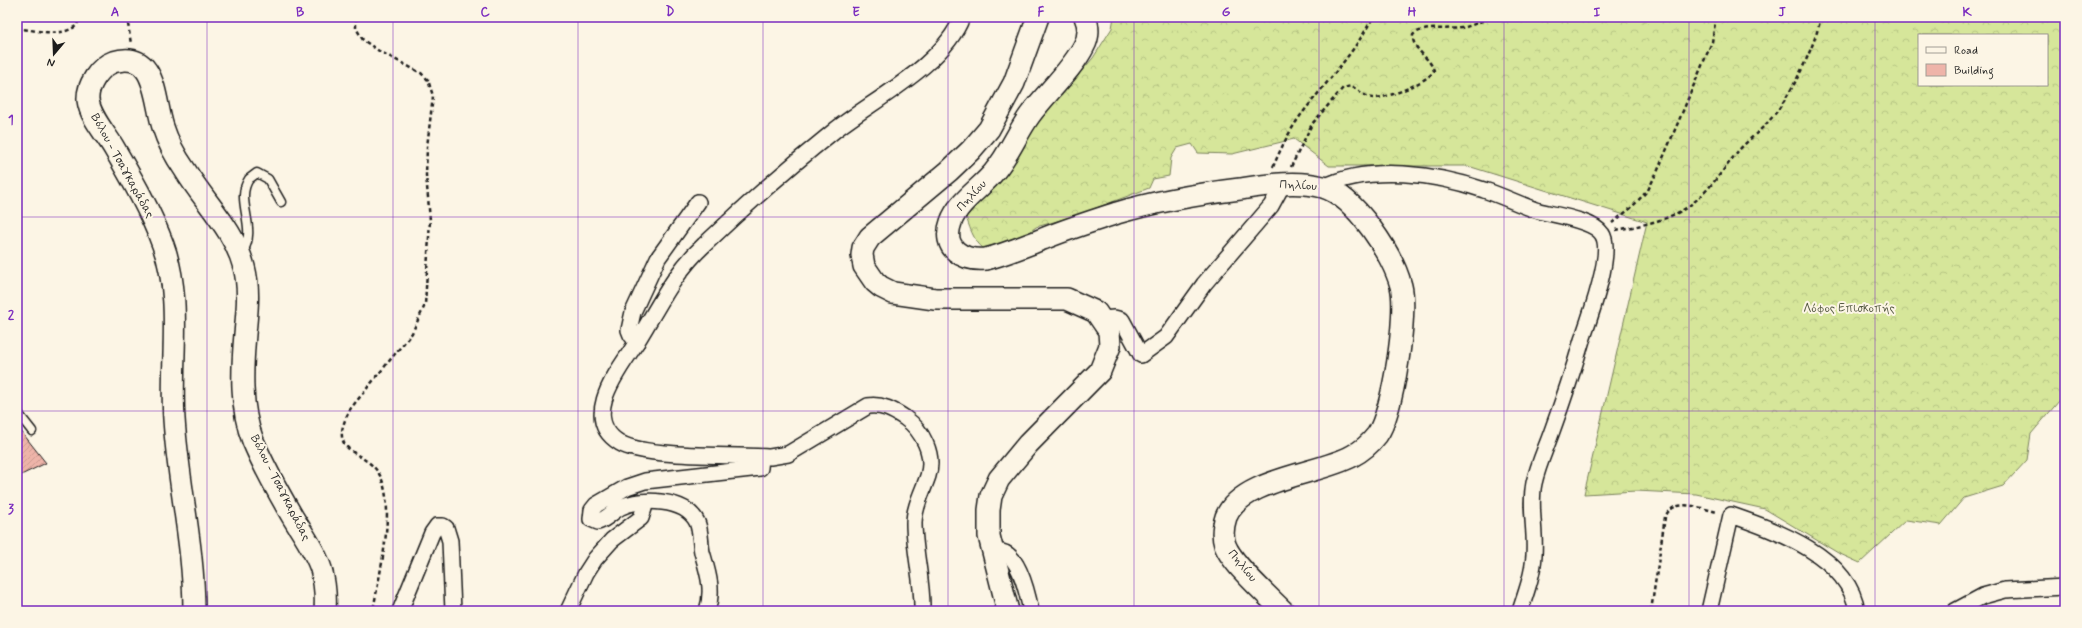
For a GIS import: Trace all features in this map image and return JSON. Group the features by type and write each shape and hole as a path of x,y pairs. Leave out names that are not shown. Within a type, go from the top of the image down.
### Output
{"main road":[{"name":"Πηλίου","path":"1085,17 1088,24 1088,32 1085,45 1080,53 1030,116 996,171 954,215 950,226 950,242 955,251 961,256 972,260 986,259 1134,209 1184,198 1274,185 1324,188 1336,193 1351,206 1376,236 1392,261 1402,293 1403,325 1387,416 1382,428 1373,439 1357,453 1344,460 1278,481 1250,493 1237,502 1227,516 1224,538 1229,552 1241,567 1283,611"},
{"path":"1008,611 992,552 988,524 989,510 995,486 1019,454 1100,371 1108,354 1110,341 1109,331 1102,319 1090,308 1067,299 935,299 899,295 881,288 867,272 862,260 864,248 870,238 949,171 971,150 989,129 1014,83 1037,21"},
{"name":"Βόλου - Τσαγκαράδας","path":"194,611 191,562 174,419 173,306 168,259 146,208 125,167 93,114 88,102 91,87 103,68 119,61 133,62 142,66 151,78 162,123 175,155 200,193 224,224 240,256 247,283 243,388 247,420 252,438 261,459 319,564 324,586 325,611"}],"street":[{"path":"922,611 914,521 930,463 924,439 915,426 897,412 886,407 868,406 788,454 761,456 644,450 621,444 612,437 607,430 602,416 603,400 616,374 637,342 670,284 702,246 820,143 928,61 949,40 962,17"},
{"path":"1324,188 1335,182 1365,174 1434,177 1457,181 1483,189 1538,210 1591,226 1602,234 1605,254 1600,284 1561,407 1534,481 1532,509 1534,555 1528,586 1520,611"},
{"path":"1102,319 1114,318 1122,320 1141,355 1166,337 1204,284 1270,206 1274,185"},
{"path":"637,342 630,335 629,330 633,312 658,258 698,202"},
{"path":"707,611 712,590 696,522 684,510 675,505 646,502 621,507 602,521 594,522 590,519 592,510 596,504 633,485 659,478 760,468 761,456"},
{"path":"568,611 586,573 595,559 617,535 641,518 646,502"},
{"path":"1709,611 1731,515 1783,535 1824,560 1846,582 1853,594 1857,611"},
{"path":"400,611 432,533 437,526 440,525 446,528 450,541 453,611"},
{"path":"992,552 1006,554 1013,560 1026,590 1031,611"},
{"path":"1954,611 1983,596 2005,590 2065,587"}],"lane":[{"path":"240,256 248,241 248,225 244,195 249,179 257,173 268,178 281,202"},
{"path":"17,412 32,431"}],"path":[{"path":"17,29 57,33 67,32 77,25 79,17"},
{"path":"127,17 133,62"},
{"path":"356,17 356,28 363,40 379,51 421,73 428,80 433,96 427,147 426,175 430,220 425,305 412,333 351,408 345,418 341,433 342,439 348,449 375,468 381,476 386,495 388,513 373,611"},
{"path":"1274,185 1279,153 1303,112 1338,71 1373,17"},
{"path":"1274,185 1312,124 1329,102 1343,88 1351,86 1364,95 1373,98 1382,97 1427,79 1434,71 1433,65 1414,43 1413,35 1416,32 1426,29 1442,30 1465,27 1489,17"},
{"path":"1602,234 1631,208 1648,190 1658,170 1712,42 1716,17"},
{"path":"1602,234 1668,217 1685,209 1700,196 1742,147 1768,122 1780,107 1814,42 1821,17"},
{"path":"1651,611 1665,517 1668,511 1672,508 1688,505 1731,515"}],"green space":[{"name":"Λόφος Επισκοπής","path":"1114,17 2065,17 2065,394 2031,434 2027,460 2003,486 1964,498 1941,525 1906,520 1860,563 1838,553 1765,509 1696,494 1636,491 1584,494 1647,222 1468,166 1329,166 1294,139 1232,154 1198,153 1192,144 1177,148 1171,158 1169,176 1153,179 1149,188 1075,216 1036,227 1019,241 989,252 977,242 966,217 1009,170 1033,127 1093,58 1112,28"}],"building":[{"path":"17,426 46,463 17,477"}]}
